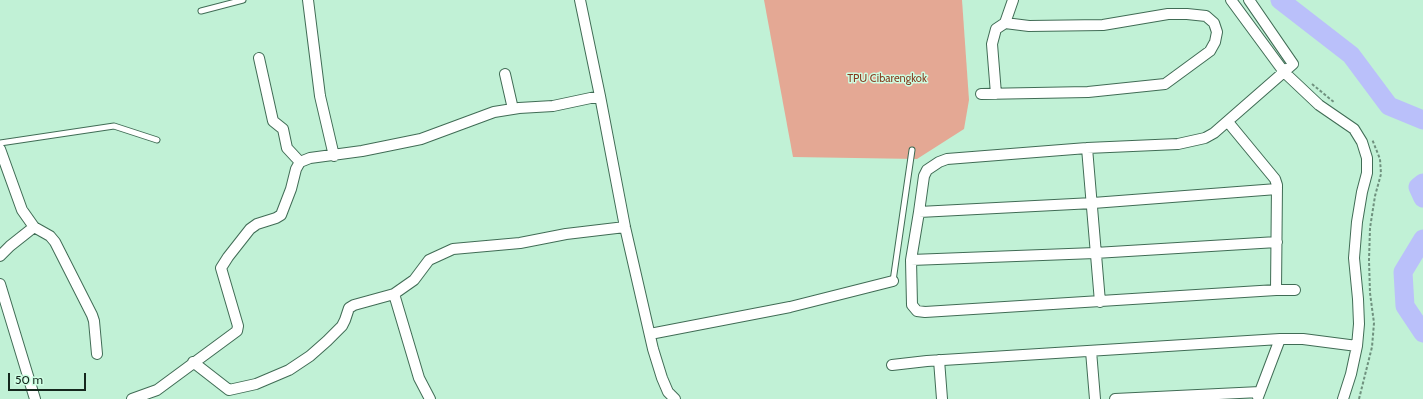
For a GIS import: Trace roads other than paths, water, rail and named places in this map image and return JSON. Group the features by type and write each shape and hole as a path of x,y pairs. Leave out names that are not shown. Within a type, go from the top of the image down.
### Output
{"street":[{"path":"308,0 320,96 334,156"},
{"path":"580,0 625,227 650,334 668,397"},
{"path":"996,94 992,44 996,30 1005,22 1012,0"},
{"path":"1231,0 1284,72 1319,105 1354,130 1362,142 1367,158 1367,173 1357,222 1354,258 1359,318 1357,346 1343,399"},
{"path":"1249,0 1293,64 1214,133 1194,141 1178,144 1087,148 947,159 939,162 927,170 924,176 920,212 911,260 912,305 918,311 925,312 1295,290"},
{"path":"981,94 1088,92 1165,84 1210,50 1215,42 1217,32 1214,23 1206,16 1186,14 1168,14 1103,25 1029,26 1005,22"},
{"path":"259,58 273,121 283,129 287,148 300,162"},
{"path":"504,74 513,109"},
{"path":"132,399 157,390 237,330 237,323 221,268 250,229 257,224 281,215 292,189 296,169 300,162 310,158 334,156 421,139 494,112 553,106 600,96"},
{"path":"1228,122 1275,179 1277,185 1276,290"},
{"path":"1087,148 1093,203 1095,253 1100,302"},
{"path":"0,149 22,210 34,227 50,236 55,242 78,286 94,321 97,354"},
{"path":"920,212 1093,203 1277,188"},
{"path":"0,256 34,227"},
{"path":"193,362 229,390 256,384 289,370 310,356 342,326 349,308 354,305 394,294 414,280 428,260 452,249 520,243 566,234 625,227"},
{"path":"911,260 1095,253 1277,242"},
{"path":"650,334 790,307 893,281"},
{"path":"0,284 35,399"},
{"path":"394,294 419,378 430,399"},
{"path":"892,365 939,360 1280,339 1303,339 1357,346"},
{"path":"1115,399 1258,396 1280,339"},
{"path":"1091,351 1095,399"},
{"path":"939,360 942,399"}],"lane":[{"path":"201,11 243,0"},
{"path":"0,143 114,126 158,140"},
{"path":"893,281 912,150"}],"waterway":[{"path":"1280,0 1351,55 1389,106 1423,120"},
{"path":"1423,183 1418,187 1423,198"},
{"path":"1423,239 1403,272 1405,306 1423,333"}],"park label":[{"name":"TPU Cibarengkok","path":"887,79"}]}
